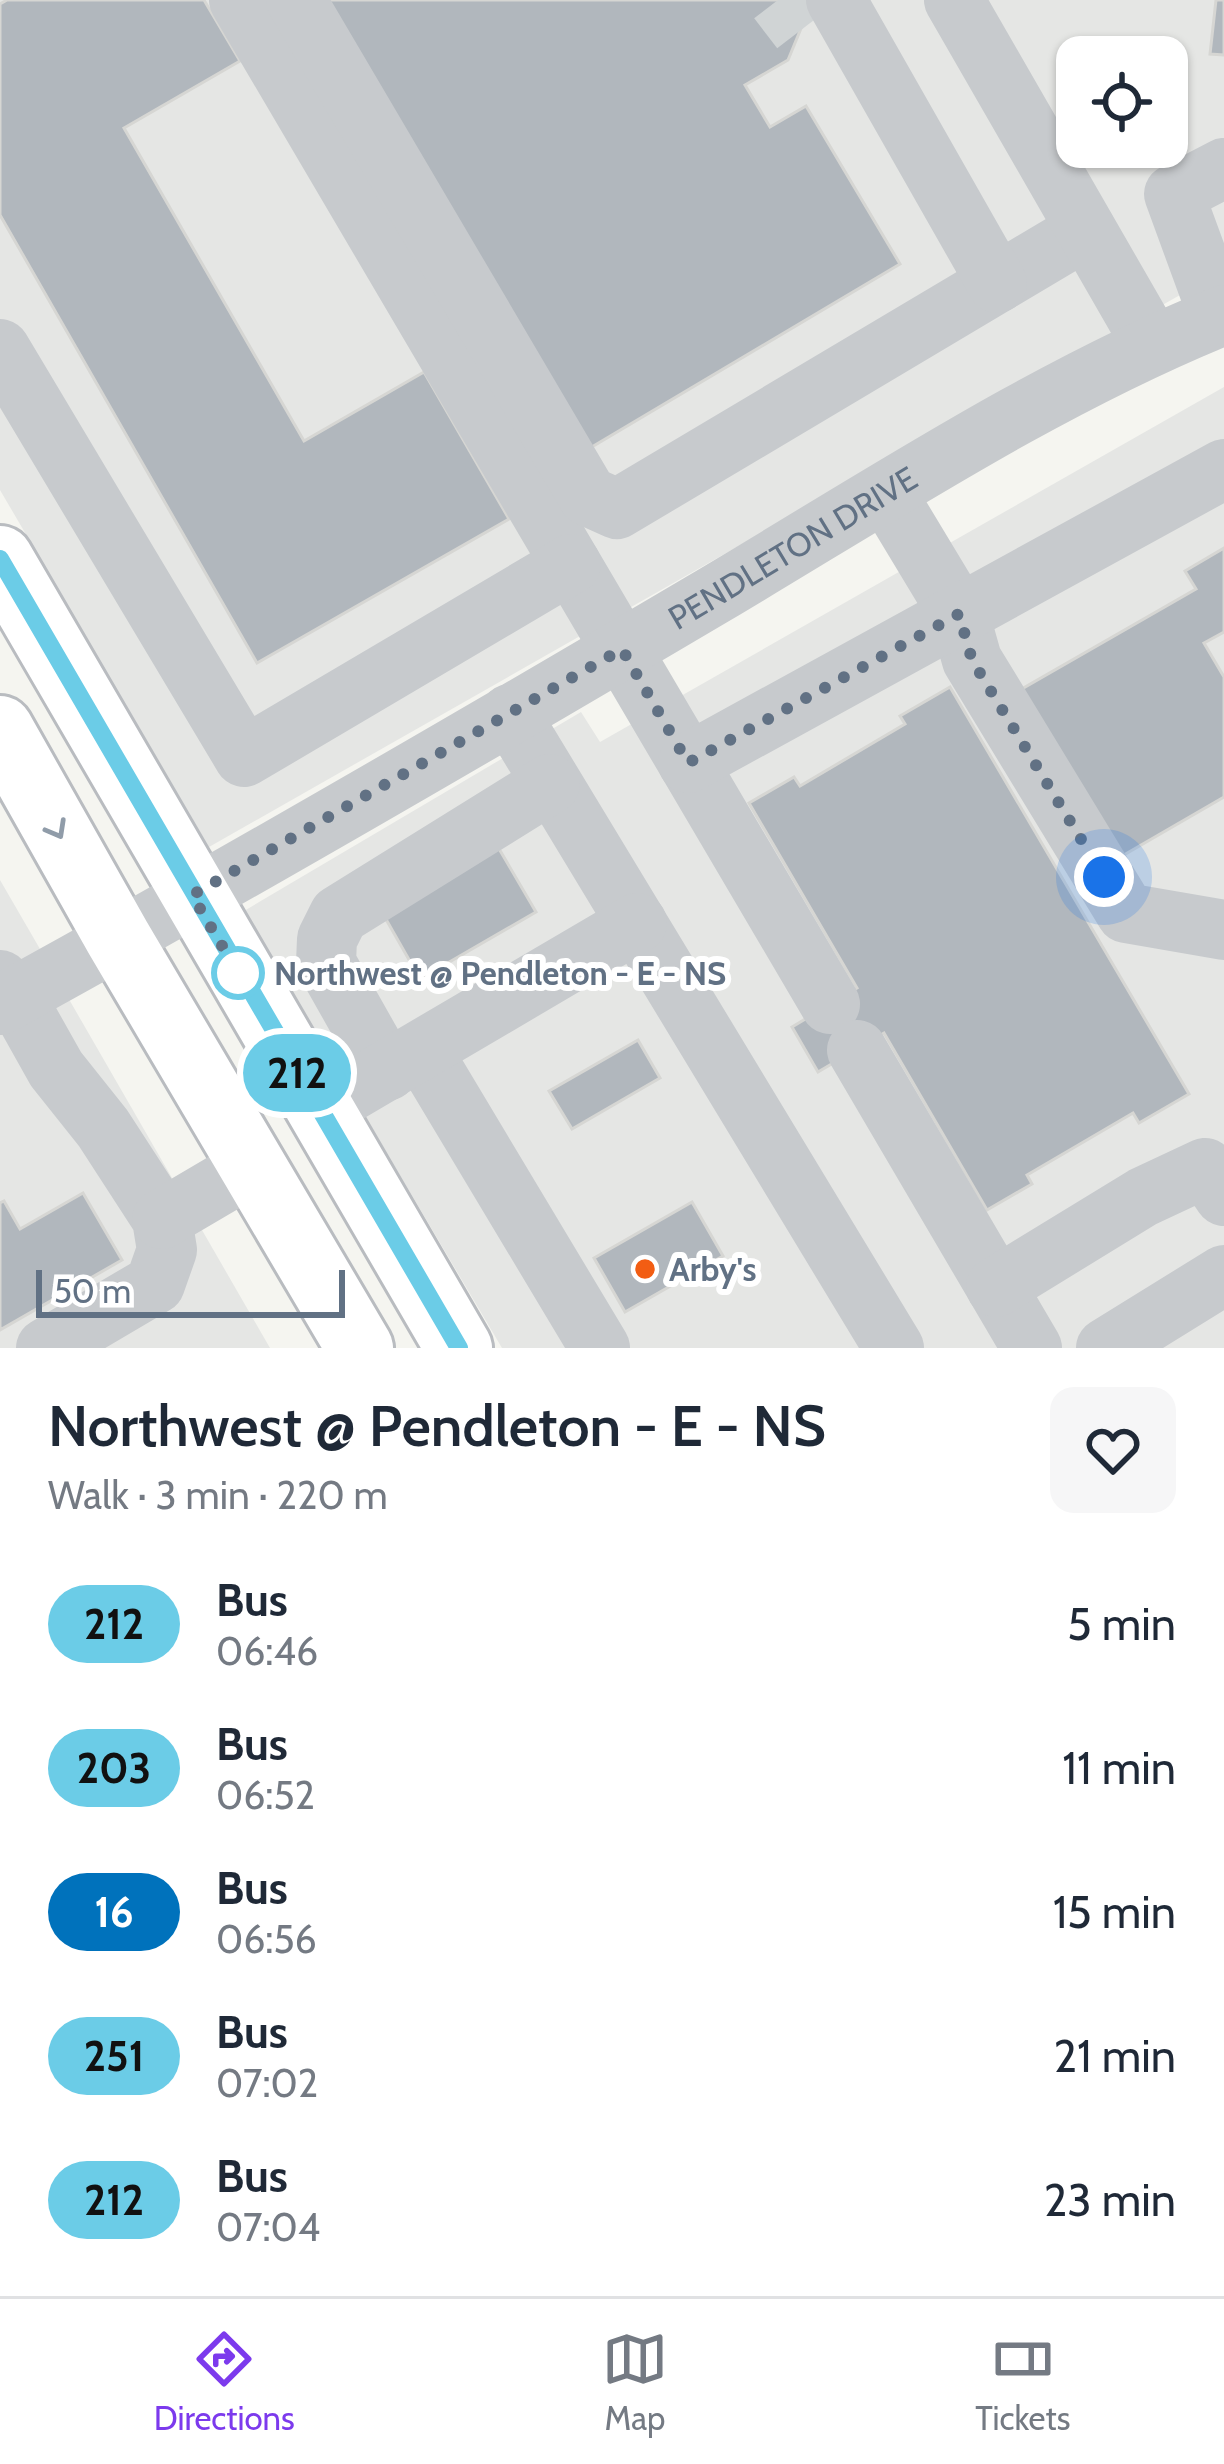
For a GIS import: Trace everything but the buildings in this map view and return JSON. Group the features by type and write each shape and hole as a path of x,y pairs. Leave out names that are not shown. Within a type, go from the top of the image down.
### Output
{"main road":[{"path":"0,559 459,1348"},
{"path":"0,730 360,1348"}],"street":[{"path":"239,0 1031,1348"},
{"path":"296,0 588,496 617,509 1087,230"},
{"path":"954,0 1152,344"},
{"path":"828,16 997,283"},
{"path":"1222,316 1174,194 1224,168"},
{"name":"PENDLETON DRIVE","path":"5,994 118,938 1152,344 1222,316"},
{"path":"0,349 292,838"},
{"path":"688,763 1224,469"},
{"path":"886,493 959,614 972,660 1126,913 1224,930"},
{"path":"244,757 571,564"},
{"path":"510,714 894,1348"},
{"path":"550,784 339,915 327,939 326,963 404,1061 592,1345"},
{"path":"319,1110 637,923"},
{"path":"5,994 103,1128 162,1219 167,1250 155,1284 72,1342"},
{"path":"162,1219 253,1166"},
{"path":"996,1287 1143,1197 1205,1168 1224,1196"},
{"path":"1106,1348 1224,1275"}],"shaded area":[{"path":"0,0 1224,0 1224,270 209,847 0,490"},
{"path":"1224,387 1224,1348 502,1348 244,911 581,712 600,742"},
{"path":"0,880 40,949 270,1348 0,1348"}],"tunnel":[{"path":"778,0 801,30"}],"bus line":[{"name":"212","path":"0,559 459,1348"}],"place":[{"name":"Northwest @ Pendleton - E - NS","path":"238,973"},
{"name":"Arby's","path":"645,1269"}],"route":[{"path":"238,973 241,978 192,895 622,649 688,763 959,614 972,660 1104,877"}]}
